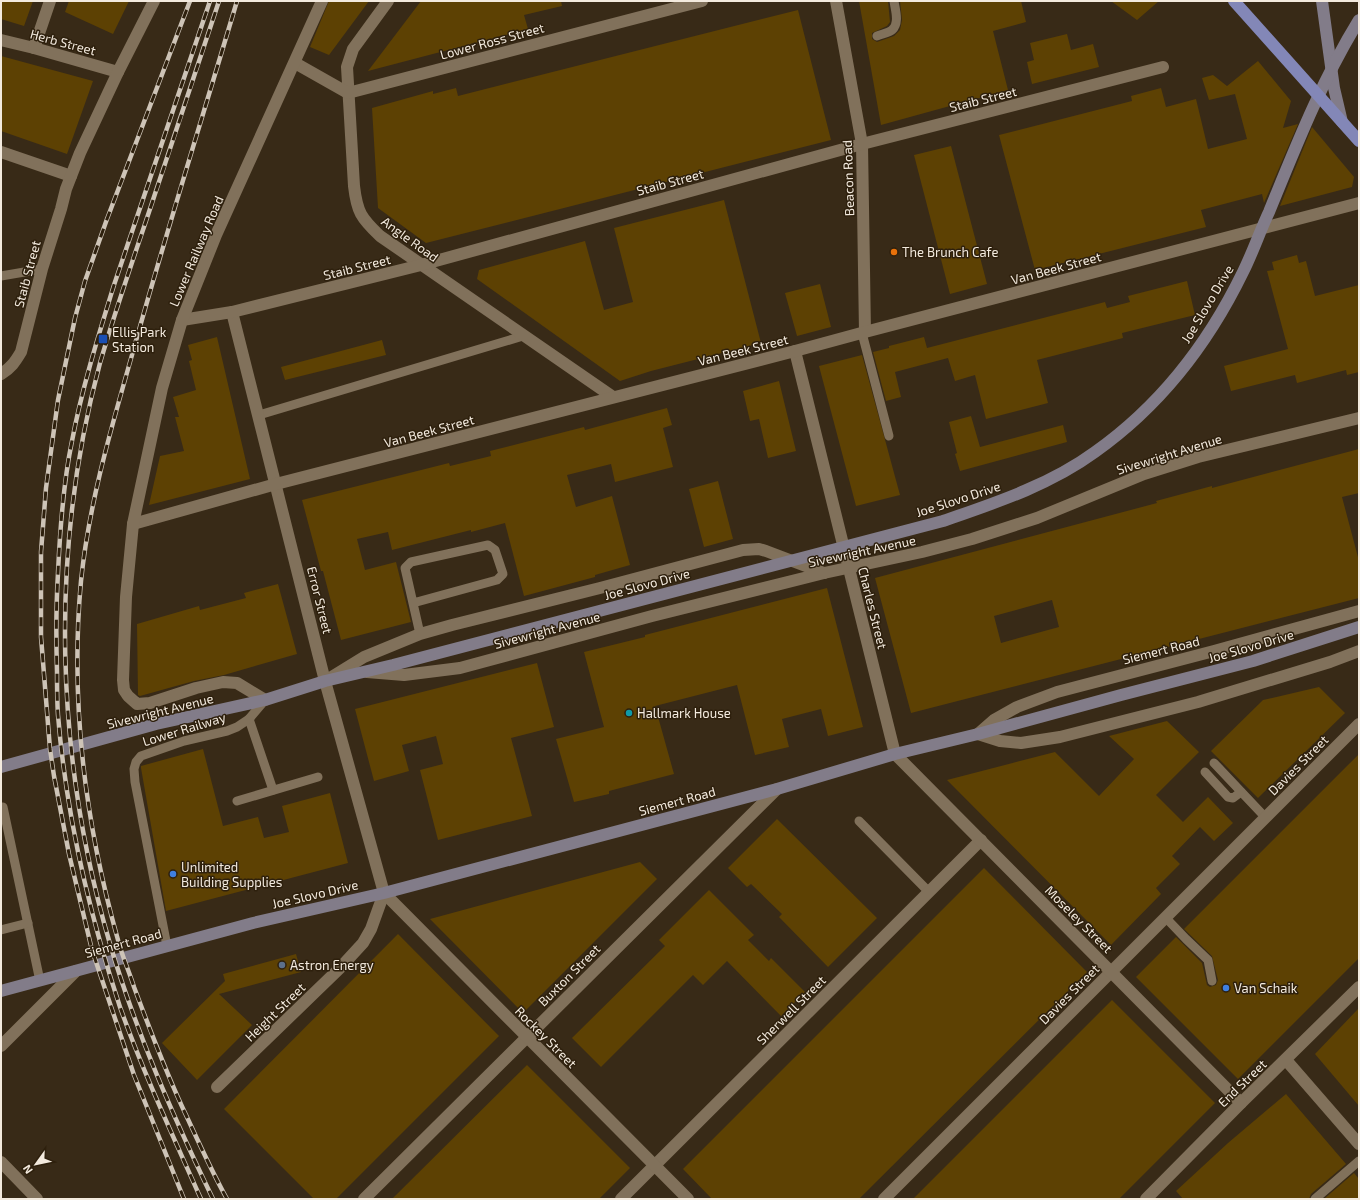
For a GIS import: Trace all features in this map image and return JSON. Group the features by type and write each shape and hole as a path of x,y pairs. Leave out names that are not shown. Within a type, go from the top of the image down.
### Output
{"main road":[{"path":"1234,1 1359,141"},
{"path":"1322,1 1334,88 1342,122"},
{"name":"Joe Slovo Drive","path":"325,681 477,643 943,521 995,503 1028,489 1061,473 1095,453 1152,404 1178,376 1204,341 1223,311 1244,271 1316,100 1345,43 1359,20"},
{"name":"Joe Slovo Drive","path":"1056,714 1121,695 1253,661 1359,627"},
{"name":"Sivewright Avenue","path":"1,767 156,724 266,700 325,681"},
{"name":"Siemert Road","path":"384,893 777,789 895,754 1056,714"},
{"name":"Joe Slovo Drive","path":"253,923 384,893"},
{"name":"Siemert Road","path":"1,991 253,923"}],"street":[{"path":"34,48 50,1"},
{"path":"120,68 121,55 146,1"},
{"path":"120,68 154,1"},
{"name":"Lower Railway Road","path":"133,524 162,388 182,320 216,235 322,1"},
{"name":"Angle Road","path":"388,1 353,49 349,58 346,75 354,186 356,204 361,216 380,236 613,397"},
{"name":"Lower Ross Street","path":"348,94 702,1"},
{"name":"Beacon Road","path":"836,1 862,144 863,332"},
{"name":"Herb Street","path":"1,40 120,68"},
{"path":"295,63 348,94"},
{"name":"Staib Street","path":"182,320 232,312 421,265 862,144 1163,67"},
{"name":"Staib Street","path":"1,374 15,363 20,352 42,269 71,176 80,153 120,68"},
{"path":"1,152 71,176"},
{"name":"Van Beek Street","path":"133,524 276,484 795,351 1359,203"},
{"name":"Error Street","path":"232,312 325,681 384,893"},
{"name":"Charles Street","path":"795,351 895,754"},
{"name":"Sivewright Avenue","path":"362,672 404,675 460,668 652,616 848,567 922,552 1036,518 1144,474 1198,457 1359,418"},
{"path":"133,524 126,597 123,680 124,690 128,696 137,704 142,704 196,688 223,682 237,683 266,700"},
{"path":"325,681 364,657 420,634 743,550 759,549 824,573"},
{"name":"Siemert Road","path":"978,734 994,720 1017,707 1057,692 1222,649 1359,611"},
{"path":"978,734 1000,741 1021,743 1060,737 1198,702 1330,662 1359,651"},
{"name":"Davies Street","path":"884,1199 1359,724"},
{"name":"Moseley Street","path":"895,754 982,840 1241,1103"},
{"name":"Buxton Street","path":"364,1199 777,789"},
{"name":"Sherwell Street","path":"621,1199 982,840"},
{"name":"Rockey Street","path":"384,893 688,1199"},
{"name":"Height Street","path":"217,1087 340,968 363,943 371,930 384,893"},
{"path":"1,1046 76,971"},
{"name":"End Street","path":"1146,1199 1359,987"},
{"path":"1286,1060 1359,1144"},
{"path":"1,1162 37,1199"}],"lane":[{"path":"877,36 892,30 896,25 897,18 894,1"},
{"path":"1,276 42,269"},
{"path":"863,332 889,436"},
{"path":"259,415 523,336"},
{"path":"413,603 498,580 503,574 495,550 488,545 411,562 405,568 420,634"},
{"name":"Lower Railway","path":"167,946 135,782 134,769 136,762 141,756 184,741 227,731 242,724 249,719 266,700"},
{"path":"249,719 273,790"},
{"path":"1214,763 1265,818"},
{"path":"1205,772 1228,797 1233,798 1242,792"},
{"path":"237,801 318,777"},
{"path":"3,808 40,981"},
{"path":"859,821 929,892"},
{"path":"1165,917 1208,960 1212,981"},
{"path":"1,930 28,923"},
{"path":"1315,1199 1359,1161"}],"building":[{"path":"1,1 33,1 24,26 1,19"},
{"path":"69,1 129,1 113,34 65,12"},
{"path":"329,1 369,1 329,55 310,47"},
{"path":"421,1 561,1 562,6 524,15 528,29 368,71"},
{"path":"859,1 888,1 890,22 887,26 872,33 872,39 877,42 894,36 900,30 902,20 900,1 1021,1 1026,22 993,31 1008,90 881,125"},
{"path":"1111,1 1159,1 1137,20"},
{"path":"798,10 831,140 426,243 378,208 372,108 433,91 433,94 456,88 458,96"},
{"path":"1067,34 1071,50 1093,44 1099,67 1032,84 1027,62 1034,60 1030,43"},
{"path":"1,56 93,81 67,154 1,131"},
{"path":"1258,61 1291,101 1283,128 1298,124 1264,203 1262,194 1201,210 1206,227 1035,270 999,135 1132,101 1131,96 1161,88 1166,107 1196,99 1208,149 1247,139 1235,94 1209,100 1202,78 1213,75 1227,86"},
{"path":"1312,127 1354,177 1352,187 1280,206"},
{"path":"951,146 987,284 950,294 914,155"},
{"path":"724,200 761,343 651,371 620,381 477,279 479,270 585,241 604,310 633,302 614,228"},
{"path":"1297,255 1299,263 1306,261 1315,296 1359,285 1359,372 1347,375 1346,370 1297,383 1295,375 1231,391 1224,366 1288,349 1267,271 1274,270 1272,262"},
{"path":"1187,281 1195,315 1122,333 1123,338 1037,360 1048,403 986,419 975,375 955,381 948,358 895,372 901,397 886,401 873,352 889,348 889,346 924,337 927,348 1105,302 1107,308 1130,302 1128,296"},
{"path":"820,284 831,327 797,336 785,293"},
{"path":"217,337 250,479 149,505 160,456 184,451 175,417 179,417 173,397 196,390 189,361 192,360 188,345"},
{"path":"382,340 386,355 285,380 281,367"},
{"path":"862,355 900,495 856,506 819,366"},
{"path":"779,381 796,451 768,458 759,419 750,421 743,391"},
{"path":"667,408 672,425 663,428 673,467 615,482 611,464 567,475 576,507 612,496 630,565 595,575 595,577 524,596 505,523 392,550 388,532 357,539 365,570 396,562 411,622 341,640 302,500 449,463 450,466 491,456 490,451 584,427 585,430"},
{"path":"971,416 980,447 1063,425 1067,442 960,471 949,422"},
{"path":"1359,449 1359,493 1342,497 1359,561 1359,598 911,713 875,578 1157,503 1156,501 1212,486 1212,488","holes":["1052,600 1059,627 1001,643 994,616"]},
{"path":"718,481 733,539 704,547 689,489"},
{"path":"278,584 297,654 224,675 194,681 140,696 138,695 137,624 199,606 200,610 246,598 244,593"},
{"path":"827,588 863,727 828,736 821,709 782,719 789,747 755,755 737,685 655,706 674,774 609,791 609,794 574,802 556,739 604,727 584,652"},
{"path":"537,663 554,727 511,738 532,816 438,840 420,770 443,764 436,736 402,745 409,771 374,781 355,709"},
{"path":"1319,687 1345,713 1258,798 1211,751 1263,700"},
{"path":"1167,721 1199,752 1156,795 1183,822 1208,797 1233,823 1214,841 1200,827 1172,856 1180,864 1156,888 1161,894 1111,945 947,780 1055,752 1099,796 1134,759 1109,736"},
{"path":"203,749 223,826 258,817 264,838 289,832 282,806 330,793 348,863 166,911 141,766"},
{"path":"1359,754 1359,958 1238,1079 1136,977 1176,937 1202,963 1207,985 1210,987 1216,985 1218,980 1212,956 1184,929"},
{"path":"777,819 877,918 828,967 779,917 782,914 751,884 747,887 728,868"},
{"path":"640,862 657,879 523,1013 430,919"},
{"path":"984,868 1087,972 859,1199 712,1199 683,1169"},
{"path":"709,890 754,935 748,940 769,961 771,958 805,992 781,1016 727,961 703,985 693,975 601,1067 572,1038 665,946 659,940"},
{"path":"398,934 499,1036 336,1199 314,1199 224,1109"},
{"path":"296,954 301,972 219,994 252,1025 197,1080 162,1043 225,981 223,974"},
{"path":"1112,1000 1215,1103 1119,1199 913,1199"},
{"path":"1359,1008 1359,1106 1315,1054"},
{"path":"527,1065 630,1168 599,1199 392,1199"},
{"path":"1286,1094 1346,1164 1311,1194 1309,1199 1183,1199 1176,1191 1228,1143"},
{"path":"1354,1173 1359,1179 1359,1199 1324,1199"}],"railway":[{"path":"184,1199 134,1075 92,950 69,854 50,749 41,637 41,552 46,488 58,400 75,318 85,281 190,1"},
{"path":"201,1199 138,1056 120,1007 98,936 80,863 62,752 57,704 56,622 62,507 76,421 114,285 210,1"},
{"path":"213,1199 184,1137 143,1041 110,944 92,873 78,801 69,728 65,654 66,581 72,507 84,435 100,363 122,292 219,1"},
{"path":"227,1199 206,1157 158,1051 120,946 106,896 89,807 83,762 79,716 78,626 81,581 89,523 102,466 157,266 237,1"}],"place":[{"name":"The Brunch Cafe","path":"894,252"},
{"name":"Ellis Park Station","path":"103,339"},
{"name":"Hallmark House","path":"629,713"},
{"name":"Unlimited Building Supplies","path":"173,874"},
{"name":"Astron Energy","path":"282,965"},
{"name":"Van Schaik","path":"1226,988"}]}
